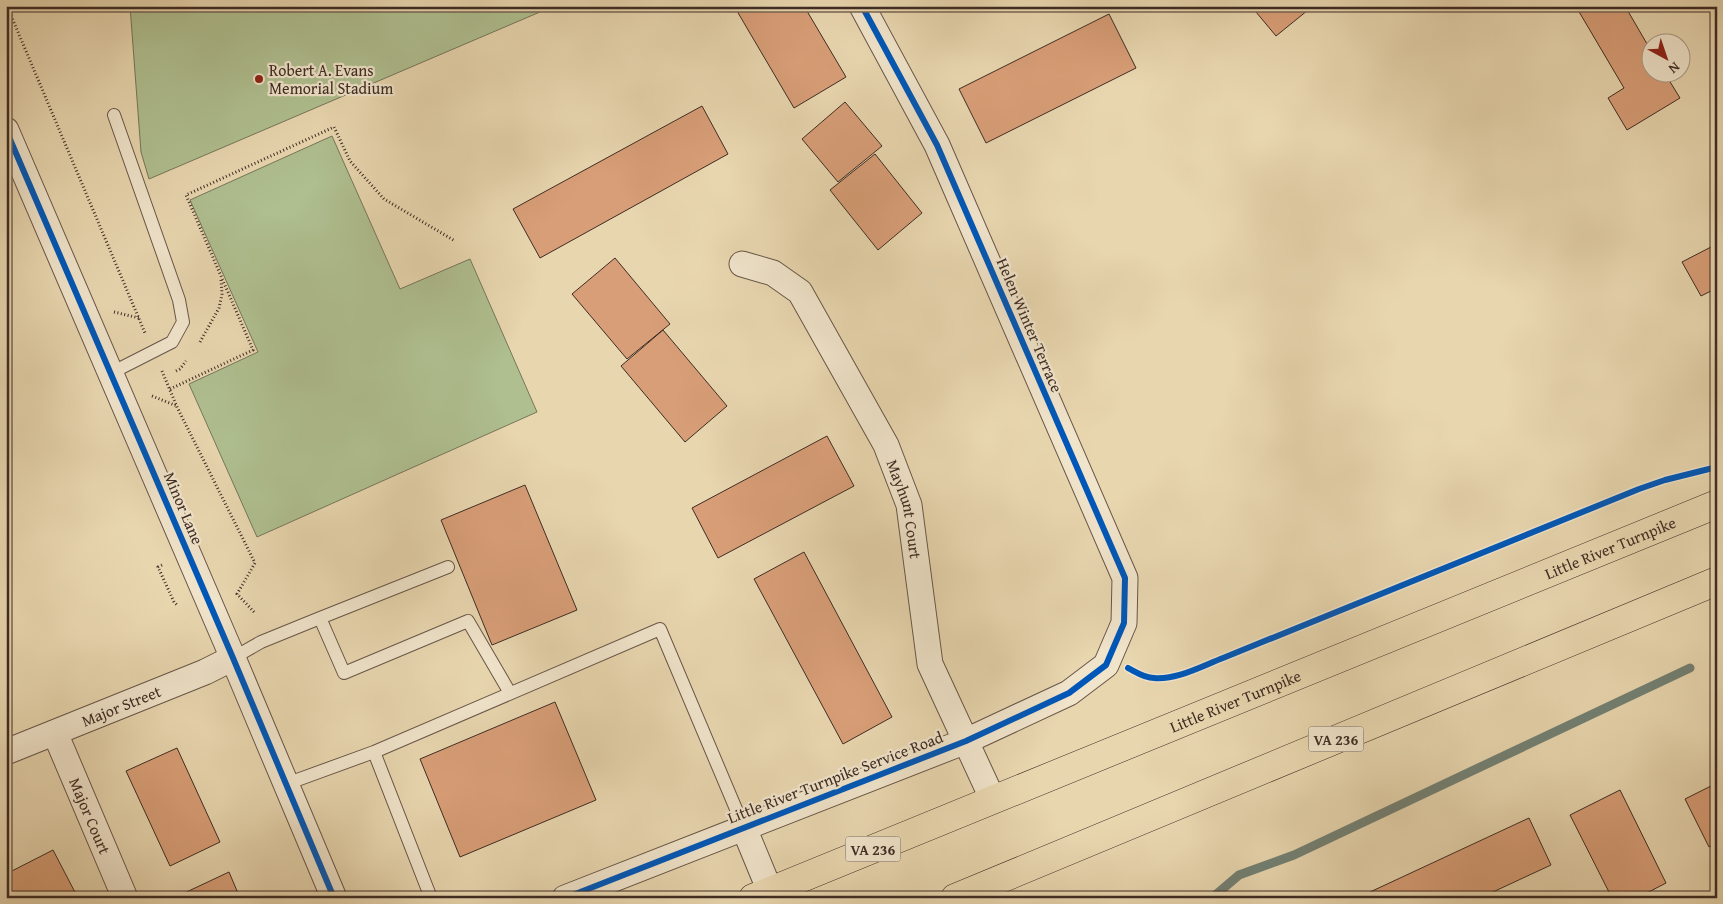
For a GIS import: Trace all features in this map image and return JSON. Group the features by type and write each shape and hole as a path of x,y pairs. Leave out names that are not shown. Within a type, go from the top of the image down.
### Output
{"main road":[{"name":"Little River Turnpike","path":"761,894 1717,504"},
{"name":"VA 236","path":"954,898 1717,581"}],"street":[{"name":"Helen Winter Terrace","path":"862,6 937,145 1125,578 1124,624 1106,665"},
{"name":"Minor Lane","path":"6,130 234,658 334,898"},
{"name":"Mayhunt Court","path":"742,264 773,273 800,292 886,445 909,505 930,664 992,800"},
{"name":"Major Street","path":"6,752 205,672 234,658"},
{"name":"Little River Turnpike Service Road","path":"565,898 966,741 1069,693 1106,665"},
{"name":"Major Court","path":"56,733 125,898"},
{"path":"744,828 761,894"}],"lane":[{"path":"111,373 172,342 184,322 179,300 114,115"},
{"path":"234,658 261,642 448,567"},
{"path":"320,618 344,673 468,621 510,694"},
{"path":"286,784 374,752 660,630 744,828"},
{"path":"374,752 431,898"}],"path":[{"path":"7,6 145,333"},
{"path":"170,389 253,350 186,195 334,127 350,161 384,199 455,241"},
{"path":"158,362 255,563 238,594 255,613"}],"green space":[{"name":"Robert A. Evans Memorial Stadium","path":"130,6 554,6 149,179 141,152"},
{"path":"332,136 400,289 470,259 537,412 257,537 189,384 258,352 190,200"}],"building":[{"path":"734,6 804,6 846,77 794,108"},
{"path":"1251,6 1313,6 1276,36"},
{"path":"1585,6 1625,6 1640,32 1640,82 1670,82 1680,98 1627,130 1608,98 1624,88 1578,10"},
{"path":"1109,14 1136,68 986,143 959,89"},
{"path":"845,102 882,146 838,182 802,139"},
{"path":"702,106 728,154 540,258 513,209"},
{"path":"875,154 922,213 878,250 830,190"},
{"path":"1711,247 1717,256 1717,288 1701,296 1682,262"},
{"path":"615,258 670,324 627,359 572,294"},
{"path":"663,330 727,406 685,442 621,366"},
{"path":"827,436 854,486 718,558 692,508"},
{"path":"525,485 577,610 492,645 441,520"},
{"path":"804,552 892,717 843,744 754,579"},
{"path":"555,702 596,800 460,857 420,759"},
{"path":"177,748 220,842 170,866 126,771"},
{"path":"1717,783 1717,843 1709,847 1685,799"},
{"path":"1620,790 1666,883 1637,898 1612,898 1570,815"},
{"path":"1529,818 1551,865 1480,898 1372,898 1370,892"},
{"path":"53,850 78,898 13,898 6,885 6,874"},
{"path":"229,872 240,898 178,898 178,896"}],"waterway":[{"path":"1212,898 1239,875 1294,855 1690,668"}],"cycle path":[{"path":"565,898 966,741 1069,693 1106,665 1124,623 1125,578 937,145 862,6"},
{"path":"6,130 334,898"},
{"path":"1128,668 1150,678 1172,677 1189,672 1639,489 1665,480 1717,467"}],"place":[{"name":"Robert A. Evans Memorial Stadium","path":"259,79"}]}
